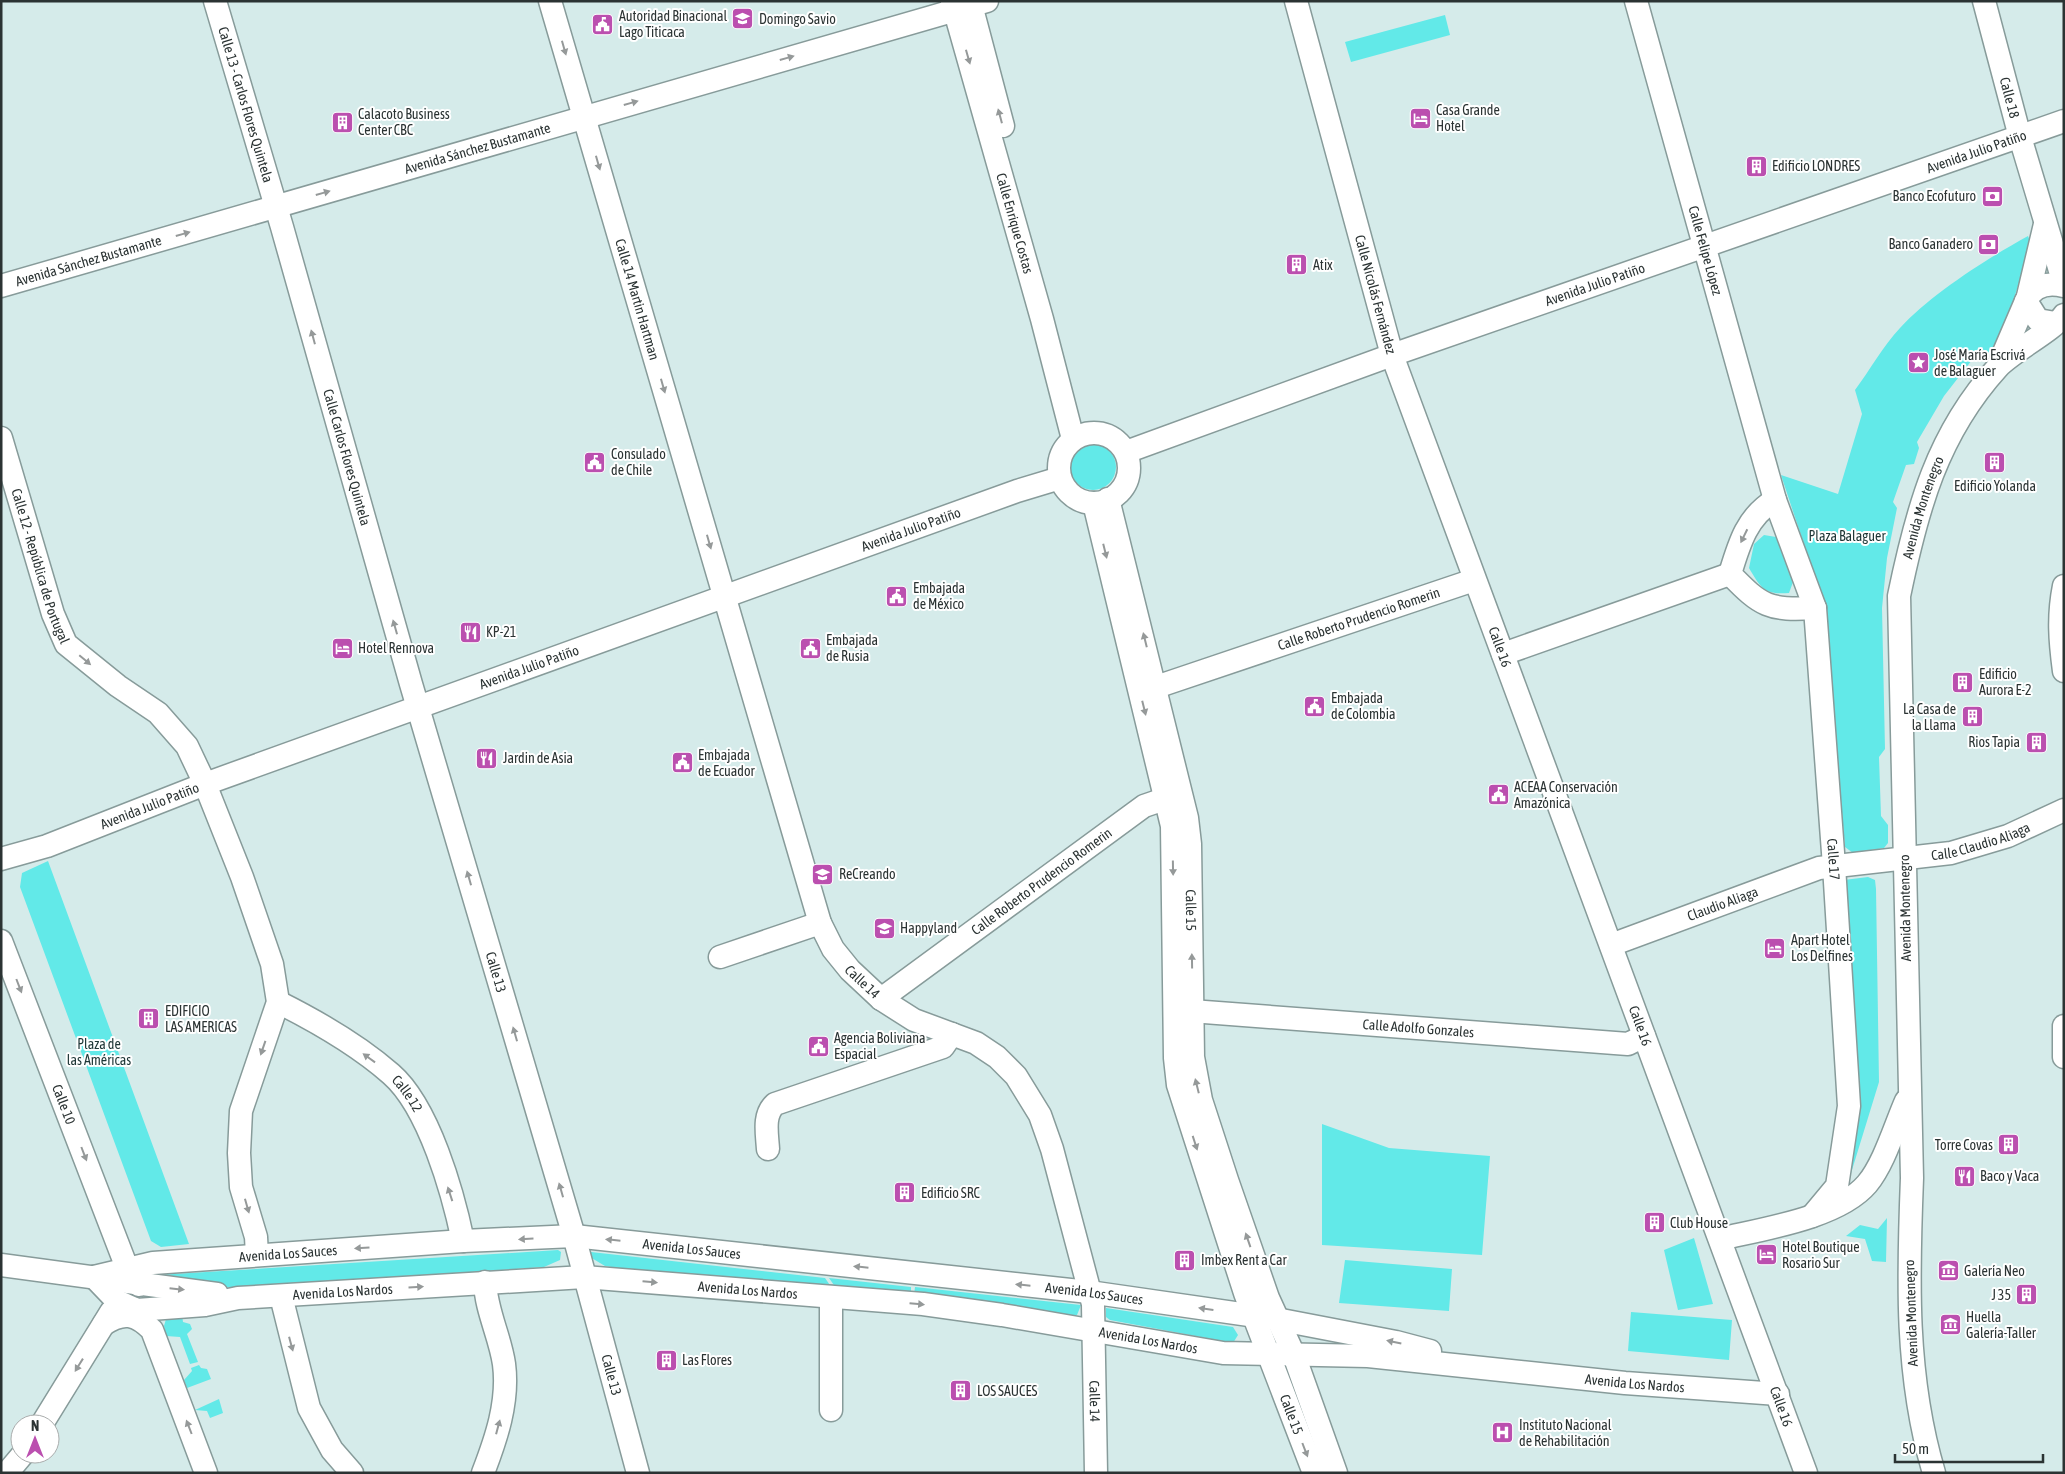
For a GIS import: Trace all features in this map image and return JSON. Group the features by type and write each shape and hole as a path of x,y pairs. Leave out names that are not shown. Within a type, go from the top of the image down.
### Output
{"street":[{"name":"Calle 13 - Carlos Flores Quintela","path":"215,1 276,207"},
{"name":"Calle 14 Martin Hartman","path":"550,1 725,597"},
{"name":"Calle Nicolás Fernández","path":"1296,1 1392,355 1474,580"},
{"name":"Calle Felipe López","path":"1636,1 1775,500"},
{"name":"Calle 18","path":"1984,1 2020,137 2064,285"},
{"name":"Avenida Sánchez Bustamante","path":"1,286 967,4"},
{"name":"Calle Enrique Costas","path":"967,4 1042,319 1079,436"},
{"name":"Avenida Julio Patiño","path":"1126,452 1392,355 1704,248 1735,235 2064,121"},
{"name":"Calle Carlos Flores Quintela","path":"276,207 418,707"},
{"name":"Calle 18","path":"2027,298 2045,223"},
{"path":"2061,318 2038,320 2027,298 2042,285 2064,285"},
{"name":"Avenida Montenegro","path":"1999,366 2027,298"},
{"name":"Avenida Montenegro","path":"1934,1473 1916,1395 1911,1346 1909,1265 1912,1178 1908,1095 1899,596 1910,543 1938,454 1962,414 1999,366 2061,318"},
{"path":"1106,434 1114,439 1126,452 1129,464 1125,484 1119,492 1101,501 1072,495 1060,478 1060,456 1079,436 1106,434"},
{"name":"Calle 12 - República de Portugal","path":"1,438 54,614 66,644 158,714 187,746 205,784"},
{"name":"Avenida Julio Patiño","path":"1,859 47,846 205,784 1060,478"},
{"path":"1730,574 1738,550 1759,509 1775,500"},
{"name":"Calle 17","path":"1775,500 1814,608 1834,866 1849,1106 1837,1186 1812,1216"},
{"name":"Calle 15","path":"1101,501 1156,687 1174,795 1173,852 1184,1010 1201,1100 1265,1318 1262,1354 1314,1473"},
{"name":"Calle 15","path":"1101,501 1174,795"},
{"path":"1730,574 1750,595 1764,605 1787,610 1814,608"},
{"path":"1503,654 1730,574"},
{"name":"Calle 16","path":"1474,580 1612,945 1806,1473"},
{"name":"Calle Roberto Prudencio Romerin","path":"1156,687 1474,580"},
{"path":"2064,586 2059,609 2064,671"},
{"name":"Calle 14","path":"725,597 820,923 833,949 850,970 881,999 914,1020 976,1043 998,1057 1016,1076 1040,1115 1052,1149 1093,1304 1095,1331 1096,1473"},
{"name":"Calle 13","path":"418,707 574,1236 638,1473"},
{"path":"205,784 242,877 272,964 278,1002 241,1111 239,1153 241,1187 256,1237 257,1255"},
{"name":"Calle Roberto Prudencio Romerin","path":"881,999 1144,806 1174,795"},
{"name":"Calle Claudio Aliaga","path":"1834,866 1951,853 2008,836 2064,810"},
{"name":"Claudio Aliaga","path":"1612,945 1819,868 1834,866"},
{"path":"720,957 820,923"},
{"name":"Calle 10","path":"1,941 127,1284"},
{"name":"Calle 12","path":"278,1002 319,1023 392,1075 414,1101 431,1136 463,1241"},
{"name":"Calle Adolfo Gonzales","path":"1184,1010 1628,1044 1644,1036"},
{"path":"2064,1026 2064,1057"},
{"path":"768,1149 767,1118 770,1109 775,1104 943,1046 952,1034"},
{"path":"1720,1239 1812,1216 1836,1207 1867,1184 1877,1167 1908,1095"},
{"name":"Avenida Los Sauces","path":"94,1277 127,1284 153,1263 463,1241 574,1236 1089,1292 1265,1318"},
{"path":"1,1265 94,1277 127,1284 210,1292 238,1298"},
{"name":"Avenida Los Nardos","path":"238,1298 584,1277 933,1306 1223,1353 1368,1356 1492,1367 1625,1383 1778,1394"},
{"path":"483,1473 500,1422 504,1392 504,1364 486,1297 485,1282"},
{"path":"127,1284 136,1310 162,1310 205,1305 238,1298"},
{"path":"48,1414 127,1284"},
{"path":"280,1296 309,1408 332,1450 352,1473"},
{"path":"831,1297 831,1410"},
{"path":"152,1330 162,1310"},
{"path":"104,1324 123,1315 134,1316 152,1330 206,1473"},
{"name":"Calle 15","path":"1265,1318 1303,1355 1336,1473"},
{"name":"Avenida Los Nardos","path":"1265,1318 1396,1342 1492,1367"}],"green space":[{"path":"1445,15 1450,35 1351,62 1345,42"},
{"name":"Plaza Balaguer","path":"2028,236 2031,243 2002,338 1987,354 1979,351 1944,396 1917,442 1919,448 1914,464 1906,465 1893,502 1897,508 1887,558 1882,608 1885,749 1879,757 1881,816 1888,825 1888,843 1884,848 1853,853 1845,847 1824,605 1781,475 1838,494 1862,414 1855,390 1888,342 1927,302 1978,266"},
{"path":"1093,444 1106,448 1112,454 1116,467 1112,480 1106,486 1093,490 1080,486 1074,480 1070,467 1074,454 1080,448"},
{"path":"1764,535 1776,537 1793,582 1789,593 1774,593 1764,589 1749,568 1754,544"},
{"name":"Plaza de las Américas","path":"48,861 189,1244 161,1247 151,1241 20,887 22,873"},
{"path":"1868,877 1875,880 1876,889 1879,1082 1848,1183 1843,1175 1836,881"},
{"path":"1322,1124 1389,1148 1490,1156 1482,1255 1322,1245"},
{"path":"1887,1218 1886,1262 1872,1261 1865,1239 1846,1236 1860,1225 1878,1229"},
{"path":"1694,1238 1713,1304 1678,1310 1664,1250"},
{"path":"558,1250 561,1252 560,1260 544,1267 266,1286 222,1287 200,1285 158,1275"},
{"path":"591,1252 825,1278 832,1288 618,1268 605,1266 590,1257"},
{"path":"1345,1260 1452,1269 1449,1311 1339,1303"},
{"path":"829,1278 911,1287 911,1295 836,1288"},
{"path":"915,1287 1081,1305 1077,1315 1072,1316 914,1295"},
{"path":"1106,1308 1233,1327 1238,1335 1233,1343 1110,1320 1106,1317"},
{"path":"1631,1312 1732,1320 1729,1360 1628,1351"},
{"path":"182,1315 183,1322 190,1324 192,1329 187,1334 198,1362 190,1364 180,1337 166,1336 164,1326 166,1319"},
{"path":"199,1365 201,1368 207,1369 211,1379 187,1388 184,1380 192,1371 191,1368"},
{"path":"219,1399 223,1413 210,1418 207,1411 195,1410"}],"place":[{"name":"Domingo Savio","path":"743,19"},
{"name":"Autoridad Binacional Lago Titicaca","path":"603,24"},
{"name":"Casa Grande Hotel","path":"1420,118"},
{"name":"Calacoto Business Center CBC","path":"342,122"},
{"name":"Edificio LONDRES","path":"1756,166"},
{"name":"Banco Ecofuturo","path":"1992,196"},
{"name":"Banco Ganadero","path":"1989,244"},
{"name":"Atix","path":"1297,265"},
{"name":"José María Escrivá de Balaguer","path":"1918,363"},
{"name":"Consulado de Chile","path":"595,462"},
{"name":"Edificio Yolanda","path":"1995,463"},
{"name":"Embajada de México","path":"897,596"},
{"name":"KP-21","path":"470,632"},
{"name":"Hotel Rennova","path":"342,648"},
{"name":"Embajada de Rusia","path":"810,648"},
{"name":"Edificio Aurora E-2","path":"1963,682"},
{"name":"Embajada de Colombia","path":"1315,706"},
{"name":"La Casa de la Llama","path":"1972,717"},
{"name":"Rios Tapia","path":"2036,742"},
{"name":"Jardin de Asia","path":"487,758"},
{"name":"Embajada de Ecuador","path":"682,763"},
{"name":"ACEAA Conservación Amazónica","path":"1498,795"},
{"name":"ReCreando","path":"823,874"},
{"name":"Happyland","path":"884,928"},
{"name":"Apart Hotel Los Delfines","path":"1775,948"},
{"name":"EDIFICIO LAS AMERICAS","path":"149,1019"},
{"name":"Agencia Boliviana Espacial","path":"818,1046"},
{"name":"Torre Covas","path":"2009,1145"},
{"name":"Baco y Vaca","path":"1964,1176"},
{"name":"Edificio SRC","path":"905,1193"},
{"name":"Club House","path":"1654,1223"},
{"name":"Hotel Boutique Rosario Sur","path":"1766,1255"},
{"name":"Imbex Rent a Car","path":"1185,1260"},
{"name":"Galería Neo","path":"1948,1271"},
{"name":"J 35","path":"2027,1295"},
{"name":"Huella Galería-Taller","path":"1950,1325"},
{"name":"Las Flores","path":"666,1360"},
{"name":"LOS SAUCES","path":"961,1391"},
{"name":"Instituto Nacional de Rehabilitación","path":"1503,1433"}]}
